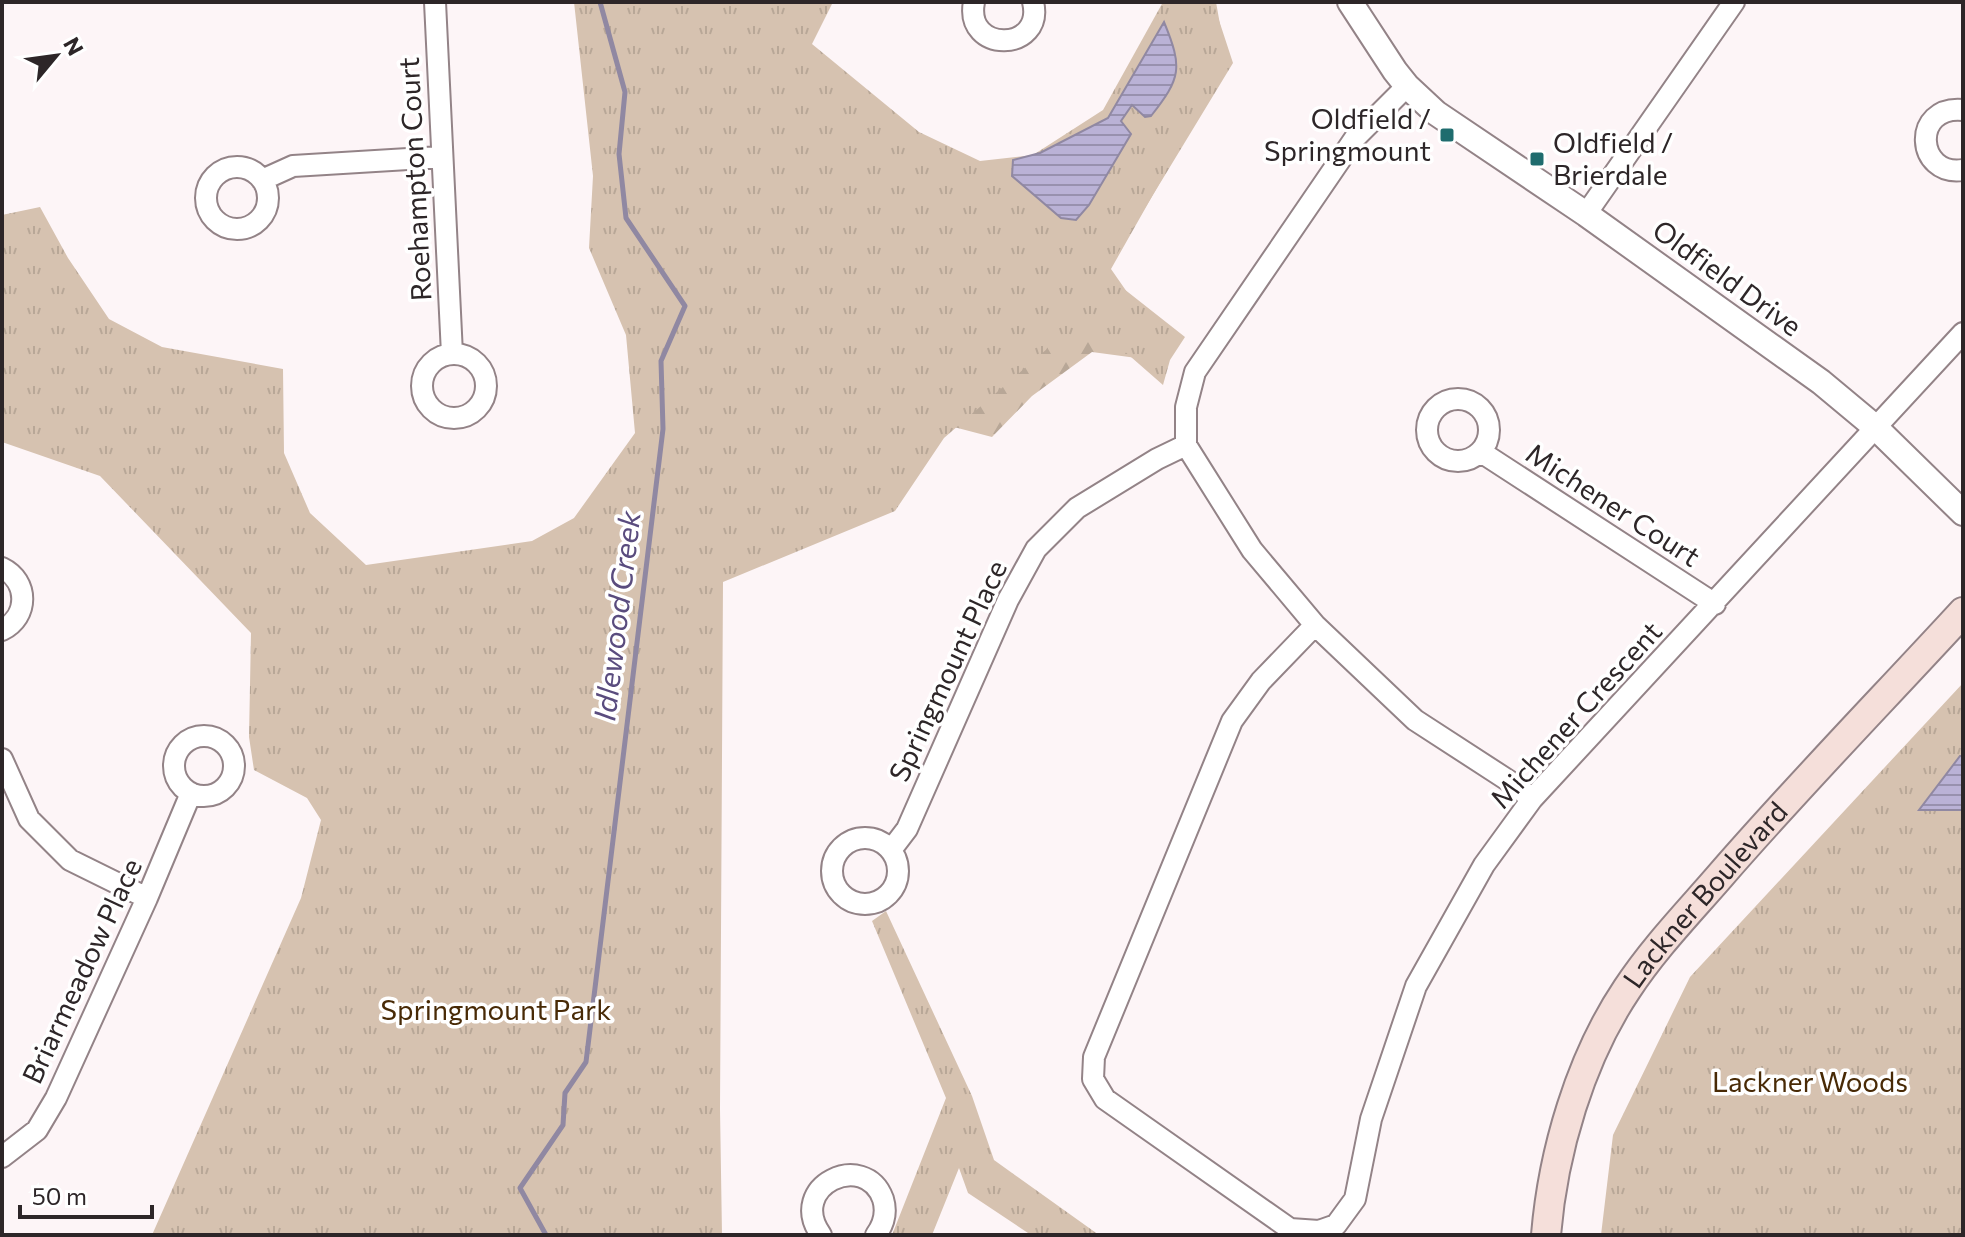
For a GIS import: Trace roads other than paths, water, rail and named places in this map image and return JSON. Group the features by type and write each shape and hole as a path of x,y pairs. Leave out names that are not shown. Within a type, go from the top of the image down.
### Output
{"main road":[{"name":"Lackner Boulevard","path":"1546,1235 1549,1197 1562,1139 1593,1053 1626,990 1760,830 1963,612"}],"street":[{"name":"Roehampton Court","path":"435,2 452,354"},
{"path":"974,2 972,9 982,33 1003,41 1016,39 1025,33 1033,20 1033,2"},
{"name":"Oldfield Drive","path":"1350,2 1407,86 1444,119 1586,214 1821,382 1875,427 1963,513"},
{"path":"1586,214 1734,2"},
{"path":"1407,86 1355,138 1195,372 1186,407 1186,445 1252,550 1315,625 1415,720 1532,799"},
{"path":"1963,110 1951,109 1941,113 1931,122 1925,142 1933,160 1941,167 1963,170"},
{"path":"262,180 293,166 441,157"},
{"name":"Michener Crescent","path":"1315,625 1261,681 1232,721 1094,1057 1093,1079 1105,1099 1290,1229 1319,1231 1336,1225 1355,1199 1371,1119 1416,986 1484,865 1532,799 1963,333"},
{"name":"Springmount Place","path":"891,850 907,829 1008,600 1036,549 1077,508 1186,445"},
{"name":"Michener Court","path":"1481,452 1715,604"},
{"path":"2,568 18,580 23,591 23,606 18,617 2,630"},
{"path":"2,759 29,819 70,860 147,898"},
{"name":"Briarmeadow Place","path":"2,1157 37,1130 56,1098 191,793"},
{"path":"821,1235 812,1214 819,1190 830,1179 857,1175 868,1180 880,1193 885,1205 885,1218 876,1235"}],"waterway":[{"name":"Idlewood Creek","path":"546,1235 520,1188 563,1125 565,1093 586,1062 663,429 661,361 685,306 626,218 619,154 625,92 600,2"}],"place":[{"name":"Oldfield / Springmount","path":"1447,135"},
{"name":"Oldfield / Brierdale","path":"1537,159"}],"park label":[{"name":"Springmount Park","path":"496,1010"},
{"name":"Lackner Woods","path":"1810,1082"}]}
